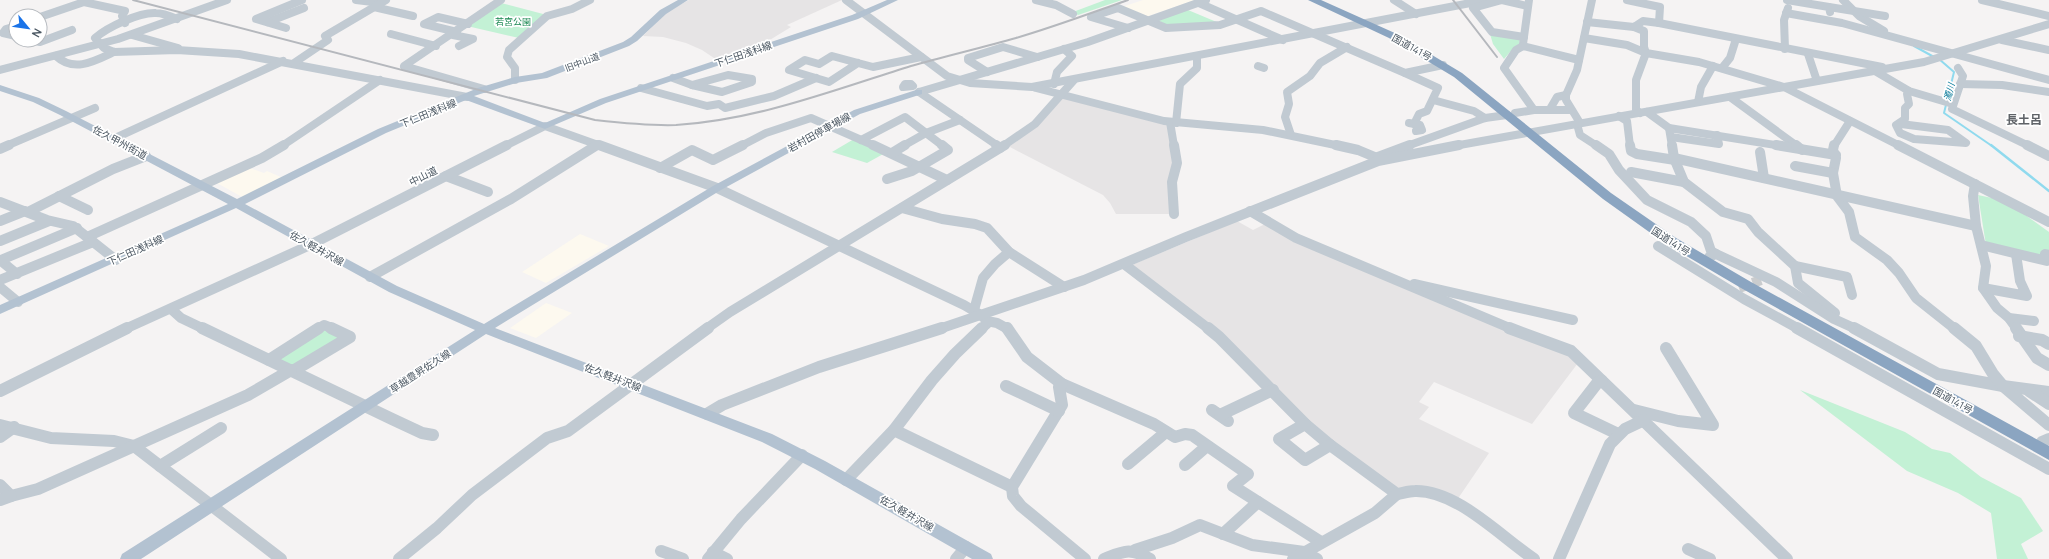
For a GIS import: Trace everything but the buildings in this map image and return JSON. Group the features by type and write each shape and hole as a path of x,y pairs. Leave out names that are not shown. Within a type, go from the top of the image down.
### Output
{"highway":[{"name":"国道141号","path":"1313,0 1369,23 1443,65 1534,131 1632,208 1712,256 1830,321 2047,445"},
{"name":"国道141号","path":"1321,0 1441,57 1482,85 1511,114"},
{"name":"国道141号","path":"1534,131 1607,196 1671,242 1746,285 2047,445"}],"main road":[{"name":"旧中山道","path":"467,97 484,89 515,80 549,74 626,44 634,39 662,12 684,0"},
{"name":"下仁田浅科線","path":"0,310 116,260 237,204 363,140 467,97 545,126 590,106 864,14 894,0"},
{"name":"佐久甲州街道","path":"0,88 36,100 74,118 237,204"},
{"name":"岩村田停車場線","path":"717,188 864,109 916,90"},
{"name":"草越豊昇佐久線","path":"128,559 485,329 717,188"},
{"name":"佐久軽井沢線","path":"237,204 370,277 485,329 707,414 802,455 985,559"}],"street":[{"path":"0,70 132,35 212,0"},
{"path":"114,52 106,49 95,38 125,23 154,13 182,14 194,12 227,0"},
{"path":"286,28 256,19 302,0"},
{"path":"356,0 380,4 413,16"},
{"path":"484,89 404,66 436,46 501,0"},
{"path":"515,80 515,68 507,57 509,50 516,42 548,16 572,9 590,0"},
{"path":"846,0 947,76 959,80 972,83 1032,87 1173,122 1249,128 1291,135 1358,150 1379,159 1937,59 2049,24"},
{"path":"1036,0 1051,3 1073,14"},
{"path":"1394,0 1416,14"},
{"path":"1032,87 1197,57 1486,0"},
{"path":"1523,46 1528,3 1502,0 1473,8 1492,32 1524,37"},
{"path":"1592,0 1577,70 1566,95 1566,100 1578,124 1580,135 1609,154 1619,170 1647,200 1691,222 1706,236 1709,241 1712,256 1764,279 1830,321 1870,336 1938,374 2003,386 2049,392"},
{"path":"1627,0 1648,2 1661,8 1659,23"},
{"path":"1787,0 1885,16"},
{"path":"1785,49 1784,20 1790,0"},
{"path":"1843,0 1862,18 1937,59"},
{"path":"1982,0 2049,16"},
{"path":"916,90 959,80 1064,49 1203,1 1236,19 1283,40"},
{"path":"48,14 84,2 125,11 126,12 122,16 125,23"},
{"path":"294,63 328,40 325,36 380,4"},
{"path":"1829,7 1830,20"},
{"path":"1128,28 1091,18 1118,8 1164,28 1187,28 1220,25 1261,11 1315,33 1438,88 1427,111 1419,114 1414,128"},
{"path":"268,22 301,10"},
{"path":"1786,13 1830,20 1955,53 2049,80"},
{"path":"459,46 473,40 424,24 438,17 468,24"},
{"path":"1587,22 1634,27 1644,31 1644,47 1646,53 1636,80 1636,110 1643,112 1670,132 1717,135 1804,151 1836,155"},
{"path":"1634,27 1643,22 1659,23 1808,54 1890,68"},
{"path":"8,29 3,33 8,34"},
{"path":"48,39 72,30"},
{"path":"391,34 436,46"},
{"path":"132,35 170,44 178,48 177,50"},
{"path":"1908,37 1917,44"},
{"path":"1584,38 1627,45 1646,53 1690,60 1756,77 1784,87 2049,222"},
{"path":"1722,68 1730,58 1736,39"},
{"path":"2000,39 2049,50"},
{"path":"1534,110 1504,68 1516,50 1523,46 1579,60"},
{"path":"987,72 968,60 968,58 1003,47 1032,54 1037,57"},
{"path":"1291,135 1285,117 1289,104 1288,92 1310,76 1323,60 1347,47"},
{"path":"1054,84 1053,78 1056,72 1072,56 1064,49"},
{"path":"56,56 64,63 77,66 114,52 177,50 228,52 294,63 467,97"},
{"path":"1808,54 1817,81"},
{"path":"858,63 829,82 789,70 805,60 819,64 832,56 878,67 921,57"},
{"path":"1174,214 1172,182 1177,163 1173,122 1180,84 1196,68 1197,57"},
{"path":"112,139 166,116 283,61"},
{"path":"1405,73 1443,65"},
{"path":"1698,102 1701,87 1714,66"},
{"path":"1958,68 1963,76 1952,104 1952,109 2049,156"},
{"path":"1875,71 1909,91 1952,104"},
{"path":"673,78 692,85 722,92 752,82 752,78 728,75 692,85"},
{"path":"641,88 706,106 719,104 725,108 774,96 816,78"},
{"path":"0,280 17,274 257,161 281,148 380,80"},
{"path":"399,559 437,528 472,495 547,438 568,431 633,385 730,312 1029,130 1074,80"},
{"path":"1960,84 2002,85 2049,92"},
{"path":"916,90 1000,148"},
{"path":"1901,124 1948,130 1966,143 1908,137 1900,133 1896,127 1897,124 1901,124 1905,119 1905,108 1909,104 1907,94 1909,91"},
{"path":"1550,109 1557,97 1566,95"},
{"path":"1730,97 1804,151"},
{"path":"1433,100 1474,111 1485,118"},
{"path":"0,149 96,108"},
{"path":"707,414 722,405 819,367 1064,288 1336,176 1485,118 1534,110 1571,110"},
{"path":"1619,116 1627,121 1631,151 1636,154 1675,159 1976,226"},
{"path":"861,140 904,117 948,150 920,166 887,179"},
{"path":"660,168 692,150 713,160 717,159 766,133 811,118 892,153 947,180"},
{"path":"892,153 926,133 960,120"},
{"path":"1850,121 1834,143 1836,155 1833,173 1837,196 1839,201 1849,212 1855,237 1887,260 1899,273 1916,298 1976,346 1993,374 2003,386 2049,425"},
{"path":"545,126 717,188 1007,328 1015,337 1018,345 1026,356 1056,377 1062,384 1123,412 1154,424 1177,438 1189,434 1248,474 1233,486 1320,542"},
{"name":"中山道","path":"0,391 86,347 310,245 545,126"},
{"path":"1670,132 1675,159 1684,182 1692,190 1707,198 1723,212 1748,219 1758,232 1795,266 1847,277 1852,295"},
{"path":"370,277 511,199 597,145"},
{"path":"0,221 27,211 146,156"},
{"path":"1763,158 1764,178"},
{"path":"1795,166 1833,173"},
{"path":"1631,172 1684,182"},
{"path":"446,176 488,192"},
{"path":"1975,184 1973,196 1976,226 1986,266 1983,288 1997,308 2009,318 2019,336 2037,358 2049,365"},
{"path":"59,196 88,210"},
{"path":"0,202 27,211 49,221 77,228 116,260"},
{"path":"902,208 942,219 988,228 1009,252 1064,288"},
{"path":"1250,211 1296,238 1500,325 1571,351 1634,410 1787,559"},
{"path":"0,240 49,221"},
{"path":"17,274 0,260 77,228"},
{"path":"1671,242 1658,246 2049,469"},
{"path":"1981,245 2047,261 2045,254 2049,255"},
{"path":"846,480 894,430 932,380 955,354 987,324 980,316 976,307 979,286 984,277 1001,257 1009,252"},
{"path":"1983,288 2027,296 2020,281 2016,254"},
{"path":"1124,264 1219,336 1305,424 1330,445 1397,494"},
{"path":"1795,266 1798,282 1807,292 1832,311 1860,327 1870,336"},
{"path":"1398,282 1410,283 1573,320"},
{"path":"0,287 18,302"},
{"path":"171,309 181,318 292,371 325,389 422,433 433,435"},
{"path":"2009,318 2034,321"},
{"path":"0,485 6,498 38,489 248,395 350,337 324,325 269,360"},
{"path":"2019,336 2042,340 2049,344"},
{"path":"1634,410 1678,421 1713,425 1666,348"},
{"path":"1602,381 1598,382 1574,413 1618,434"},
{"path":"1062,384 1059,387 1062,405 1012,487 1013,496 1021,506 1085,559"},
{"path":"1006,386 1059,411"},
{"path":"2028,389 2049,404"},
{"path":"1220,416 1273,390"},
{"path":"1559,559 1600,463 1610,444 1618,434 1636,422 1644,420"},
{"path":"1305,424 1279,439 1305,460 1330,445"},
{"path":"0,425 14,427 51,438 114,440 134,446 281,559"},
{"path":"0,436 14,427"},
{"path":"160,466 221,428"},
{"path":"894,430 1012,487"},
{"path":"1128,464 1166,432"},
{"path":"1186,465 1207,446"},
{"path":"727,559 711,556 741,519 802,455"},
{"path":"1299,556 1320,542 1375,513 1397,494 1414,490 1428,492 1449,499 1534,559"},
{"path":"1223,534 1258,502"},
{"path":"1136,550 1172,538 1200,525 1252,545 1317,559"},
{"path":"956,559 966,547"},
{"path":"1104,559 1130,549 1136,550 1150,559"},
{"path":"1688,549 1710,559"},
{"path":"661,551 683,559"}],"shaded area":[{"path":"689,0 842,0 787,25 791,27 760,46 717,60 702,50 686,43 663,37 643,36 668,11"},
{"path":"1143,0 1195,0 1145,17 1122,7"},
{"path":"1062,98 1167,124 1174,162 1172,214 1116,214 1110,203 1103,195 1008,146"},
{"path":"247,167 264,173 267,171 283,178 244,198 215,182"},
{"path":"1237,221 1253,230 1267,223 1571,355 1578,363 1532,424 1434,382 1419,402 1429,407 1419,419 1489,453 1457,500 1397,489 1324,437 1132,265"},
{"path":"580,234 609,246 546,283 522,272"},
{"path":"546,303 572,313 536,338 510,328"}],"green space":[{"path":"1105,0 1122,0 1078,15 1073,12"},
{"name":"若宮公園","path":"501,3 547,15 519,38 467,26"},
{"path":"1188,10 1219,23 1169,26 1157,20"},
{"path":"1490,34 1520,39 1519,44 1504,59 1493,44"},
{"path":"854,139 885,153 867,163 832,152"},
{"path":"1978,195 2006,201 2049,232 2049,254 2045,259 1986,245"},
{"path":"324,328 345,338 296,368 275,358"},
{"path":"1800,390 1905,432 1932,449 1950,453 1981,477 2021,498 2043,531 2021,544 2028,559 1997,559 1991,513 1958,493 1907,471"}],"waterway":[{"name":"濁川","path":"1914,46 1934,57"},
{"name":"濁川","path":"1939,59 1954,72 1944,113 1992,146"},
{"name":"濁川","path":"1991,145 2049,191"}],"tunnel":[{"path":"1739,288 1761,280"}],"railway":[{"path":"133,0 595,120 666,125 706,122 736,117 795,103 911,66 1030,34 1128,0"},
{"path":"1453,0 1497,57"}],"district":[{"name":"長土呂","path":"2024,119"}]}
